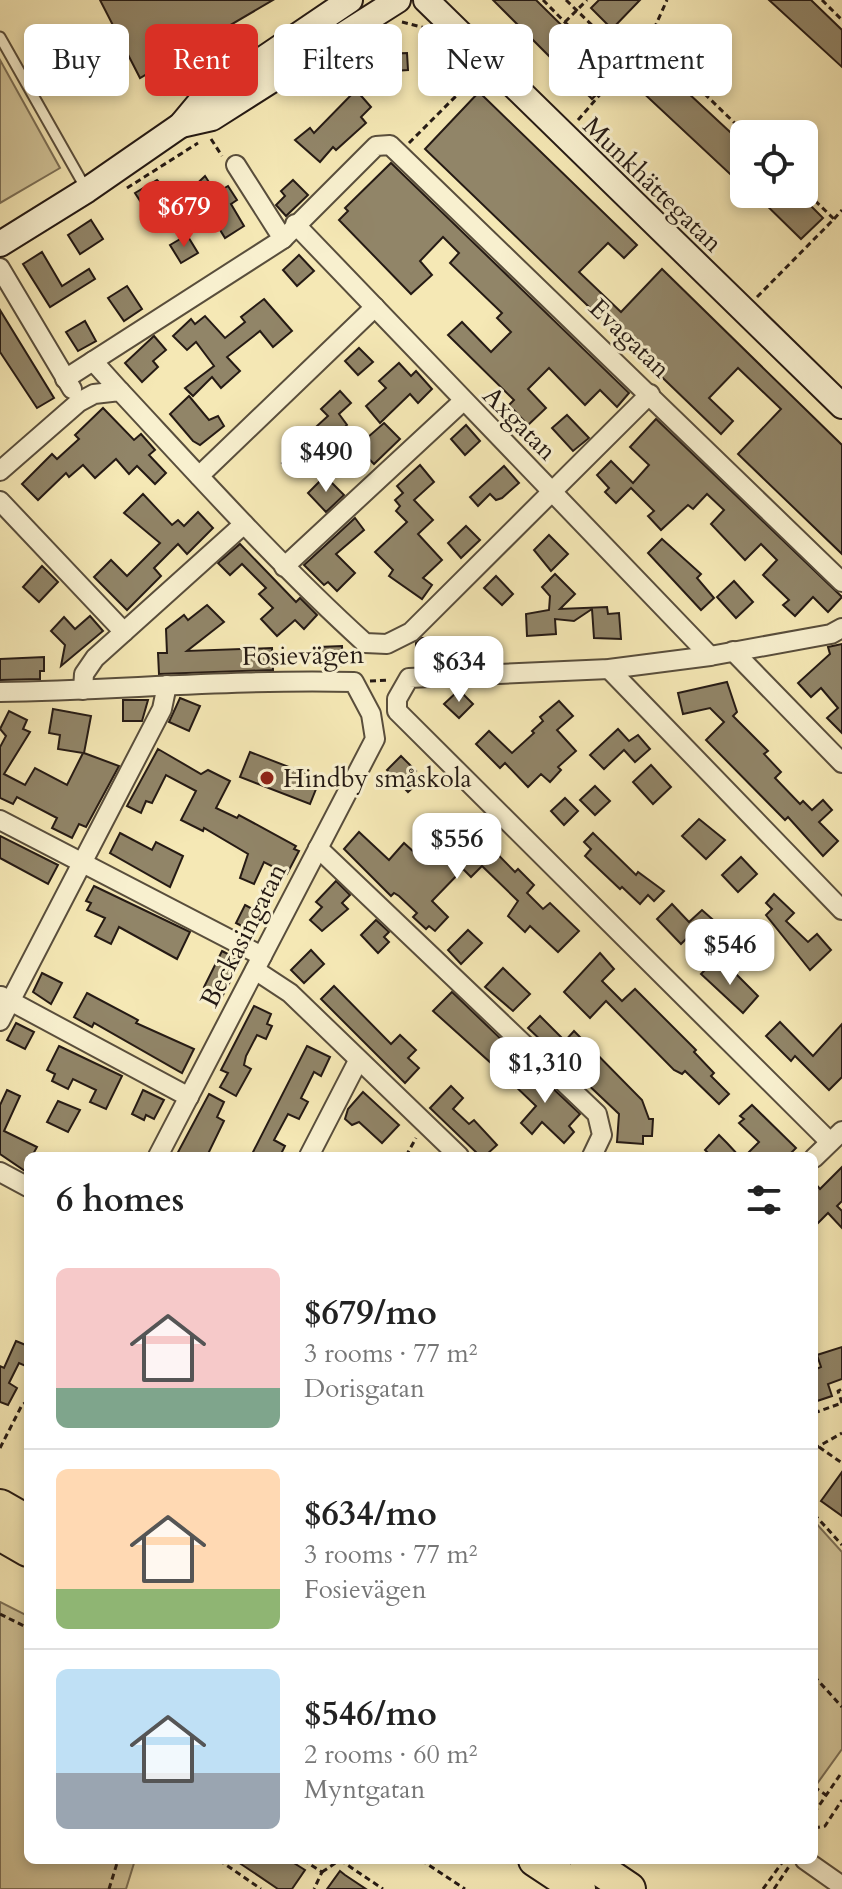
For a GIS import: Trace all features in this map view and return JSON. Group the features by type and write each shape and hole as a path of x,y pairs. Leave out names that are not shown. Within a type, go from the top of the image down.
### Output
{"highway":[{"path":"0,1506 24,1520"},
{"path":"0,1534 24,1548"},
{"path":"541,1864 579,1889"},
{"path":"592,1864 629,1889"}],"street":[{"path":"0,244 87,190 181,125 201,101 350,0"},
{"path":"181,125 212,118 398,0"},
{"name":"Munkhättegatan","path":"426,0 842,406"},
{"path":"65,379 283,239 376,146 390,145 400,151"},
{"name":"Evagatan","path":"400,151 842,582"},
{"path":"236,165 283,239"},
{"name":"Axgatan","path":"295,224 462,402 710,656"},
{"path":"0,268 79,402"},
{"path":"199,476 375,307"},
{"path":"93,361 284,567 365,643 387,644 411,632 650,394"},
{"path":"0,471 79,402 94,394 120,391"},
{"path":"284,567 462,402"},
{"path":"0,501 124,632"},
{"path":"83,690 84,674 95,658 244,524"},
{"path":"818,1154 836,1137 397,711 397,699 409,678 609,669 710,656 831,634 842,628"},
{"path":"733,651 842,763"},
{"path":"609,669 842,910"},
{"name":"Fosievägen","path":"0,692 281,680 354,682"},
{"name":"Beckasingatan","path":"160,1152 375,739 371,714 354,682"},
{"path":"0,1021 5,999 83,863 162,709 167,685"},
{"path":"0,820 83,863 258,963 455,1152"},
{"path":"318,848 597,1114 602,1135 594,1152"},
{"path":"5,999 189,1097"},
{"path":"311,1152 358,1061"},
{"path":"0,1172 24,1185"},
{"path":"811,1864 842,1886"}],"lane":[{"path":"0,37 87,190"}],"path":[{"path":"543,0 565,22 587,0"},
{"path":"566,0 591,24"},
{"path":"656,24 667,0"},
{"path":"822,0 842,20"},
{"path":"400,151 456,96"},
{"path":"575,123 599,96"},
{"path":"707,96 732,120"},
{"path":"124,190 209,135 225,161 236,165"},
{"path":"818,204 834,219"},
{"path":"756,298 842,210"},
{"name":"Fosievägen","path":"354,682 409,678"},
{"path":"818,1412 842,1403 838,1391 842,1389"},
{"path":"0,1448 24,1404"},
{"path":"818,1447 842,1433"},
{"path":"818,1449 842,1463"},
{"path":"818,1518 842,1545"},
{"path":"0,1614 24,1626"},
{"path":"818,1680 842,1707"},
{"path":"818,1807 842,1772"},
{"path":"818,1790 826,1795"},
{"path":"818,1827 825,1826 842,1800"},
{"path":"109,1889 117,1864"},
{"path":"225,1864 261,1889"},
{"path":"309,1864 322,1872"},
{"path":"314,1889 322,1872 334,1864"},
{"path":"351,1864 383,1889"},
{"path":"427,1864 465,1889"},
{"path":"763,1889 781,1864"},
{"path":"774,1889 790,1864"}],"shaded area":[{"path":"0,60 60,168 0,203"},
{"path":"818,1525 842,1552 842,1749 818,1782"},
{"path":"0,1602 24,1614 24,1864 134,1864 126,1889 0,1889"}],"building":[{"path":"100,0 273,0 232,24 145,24 145,75 140,78 129,57 129,24 112,24"},
{"path":"493,0 536,0 560,24 549,24 549,56 533,40 533,24 517,24"},
{"path":"599,0 640,0 617,24 607,24 591,8"},
{"path":"769,0 811,0 842,30 842,67"},
{"path":"402,53 407,53 408,70 402,70"},
{"path":"350,96 361,96 371,107 361,117 366,123 336,150 333,147 320,162 295,140 310,128 314,133"},
{"path":"475,96 483,96 637,245 624,258 608,243 579,272 621,312 662,269 842,445 842,554 738,454 781,409 738,368 709,398 733,421 721,434 425,149"},
{"path":"647,96 691,96 730,132 730,174"},
{"path":"391,163 629,393 617,407 600,390 585,405 549,368 528,389 546,408 528,425 509,405 514,400 448,335 462,322 491,352 511,332 497,318 502,313 450,263 459,253 443,237 420,261 432,275 411,294 339,220 348,211 345,208"},
{"path":"205,176 216,193 228,186 237,200 231,204 244,226 225,238 214,220 204,226 186,194"},
{"path":"157,180 175,199 153,212 150,207 146,210 135,193"},
{"path":"293,180 308,195 286,216 276,205 285,196 281,191"},
{"path":"769,208 813,208 823,218 801,239"},
{"path":"91,220 103,239 80,254 68,235"},
{"path":"187,235 198,253 181,263 170,245"},
{"path":"42,252 62,286 89,269 95,279 50,307 23,264"},
{"path":"299,255 314,271 297,286 283,270"},
{"path":"127,286 142,309 124,321 108,298"},
{"path":"264,299 292,331 273,347 260,331 227,357 240,371 221,388 212,377 193,396 185,388 214,366 196,342 187,350 173,336 191,319 195,324 205,316 225,338 245,322 241,317"},
{"path":"0,310 54,398 37,408 0,352"},
{"path":"85,321 96,341 78,351 66,332"},
{"path":"154,336 166,350 153,361 158,367 142,382 125,363"},
{"path":"359,348 373,362 358,375 345,361"},
{"path":"399,363 411,376 416,371 432,389 418,403 410,394 380,423 366,406 386,388 379,381"},
{"path":"340,391 351,403 339,414 347,425 311,459 307,457 310,460 292,475 282,463 309,439 306,436 328,416 321,409"},
{"path":"189,396 209,420 218,416 224,426 200,445 170,414"},
{"path":"103,408 134,440 141,434 155,450 149,455 166,473 155,484 137,466 129,474 116,459 95,478 83,465 69,477 66,473 38,500 22,484 52,454 57,459 79,439 75,435"},
{"path":"567,415 589,438 573,451 552,428"},
{"path":"656,419 842,597 828,612 813,597 795,616 783,605 789,600 763,575 777,560 761,544 745,560 711,524 724,510 707,494 693,509 688,505 661,530 648,516 654,511 631,488 616,503 605,492 609,488 597,475 611,461 633,483 649,465 630,447"},
{"path":"384,423 400,439 374,464 367,457 352,471 335,466"},
{"path":"466,425 480,441 465,455 451,439"},
{"path":"420,465 434,482 414,500 433,520 418,534 442,560 423,578 432,585 422,599 389,576 393,570 375,552 407,522 396,511 400,506 395,500 403,493 397,486"},
{"path":"504,466 519,483 502,498 496,500 490,494 478,506 470,497"},
{"path":"325,476 344,495 326,512 308,493"},
{"path":"143,494 172,525 178,520 184,526 198,512 213,528 187,554 178,544 154,568 161,576 127,610 94,577 111,560 127,576 160,543 124,513"},
{"path":"355,518 364,530 336,554 355,573 337,591 328,582 324,585 304,565"},
{"path":"466,526 480,540 461,558 448,543"},
{"path":"549,535 568,554 551,571 534,550"},
{"path":"662,539 701,574 697,578 714,598 701,610 648,553"},
{"path":"240,544 296,602 300,598 317,615 304,629 295,620 277,636 261,619 273,608 259,594 266,588 242,564 230,575 218,563"},
{"path":"42,566 58,582 39,602 23,587"},
{"path":"555,574 575,594 560,609 607,607 608,614 619,613 621,639 594,638 592,609 574,621 555,619 556,634 527,636 526,614 549,610 550,596 542,587"},
{"path":"496,576 513,594 502,605 484,588"},
{"path":"734,581 753,602 736,618 717,597"},
{"path":"207,605 224,622 187,651 272,648 273,670 159,674 158,653 167,653 166,629 184,615 188,620"},
{"path":"90,616 103,631 61,666 65,645 51,631 64,617 75,629"},
{"path":"422,638 435,638 436,660 416,660 416,643"},
{"path":"842,644 842,733 827,718 838,708 821,688 811,697 798,683 830,654 828,647"},
{"path":"342,646 343,665 321,666 319,647"},
{"path":"44,657 44,671 40,671 40,679 0,680 0,659"},
{"path":"727,682 737,712 733,716 768,751 764,754 781,772 775,778 800,804 803,801 812,810 823,800 832,810 819,822 838,841 823,856 788,817 785,820 706,740 724,722 710,708 683,714 678,693"},
{"path":"459,690 473,704 459,718 444,704"},
{"path":"180,698 200,706 189,731 169,722"},
{"path":"123,700 148,700 142,721 123,721"},
{"path":"559,701 573,716 557,730 576,751 558,767 561,770 550,782 541,774 528,787 505,763 500,768 476,744 489,731 512,753 534,733 532,731 543,721 540,717"},
{"path":"53,709 91,716 84,753 119,766 86,827 79,824 72,838 52,828 57,818 17,797 13,804 0,798 0,747 6,736 0,729 9,711 27,720 23,729 30,732 4,774 25,785 35,768 67,785 83,753 58,749 60,735 49,733"},
{"path":"618,729 629,741 638,735 650,749 635,762 624,750 604,769 590,755"},
{"path":"158,749 201,774 208,770 230,781 216,808 237,818 239,815 296,846 294,849 299,851 287,874 264,862 254,884 240,878 248,854 204,828 203,831 181,820 196,791 166,775 152,803 146,801 141,813 127,806"},
{"path":"250,752 320,779 310,804 240,777"},
{"path":"401,756 416,771 413,774 420,781 408,792 387,770"},
{"path":"651,765 671,787 653,804 633,782"},
{"path":"595,786 610,801 595,815 580,800"},
{"path":"565,798 578,811 564,825 551,811"},
{"path":"699,819 725,840 706,859 682,836"},
{"path":"467,823 515,872 518,869 534,885 527,893 543,909 550,903 579,931 558,952 530,926 525,932 508,916 518,901 482,866 471,877 463,869 432,901 448,917 435,931 429,926 426,929 413,917 417,913 399,896 394,893 391,896 344,849 359,832 389,860 404,843 415,853 427,841 438,851"},
{"path":"120,833 152,850 156,842 183,856 170,887 110,853"},
{"path":"593,833 636,875 638,872 664,891 654,901 648,895 640,904 622,887 620,889 585,856 591,849 584,842"},
{"path":"0,836 58,865 48,884 0,858"},
{"path":"741,857 757,874 738,892 722,875"},
{"path":"336,881 350,895 342,903 348,909 322,931 310,920 322,907 316,902"},
{"path":"94,886 190,932 177,959 119,927 111,944 95,936 105,918 87,910 91,903 86,901"},
{"path":"774,894 794,913 786,921 808,942 817,934 831,950 810,970 766,915 772,909 766,903"},
{"path":"672,904 689,922 702,910 720,926 707,947 692,933 681,944 657,919"},
{"path":"245,905 264,915 255,933 236,923"},
{"path":"376,920 389,932 384,937 389,942 378,953 361,935"},
{"path":"468,930 482,943 461,964 448,950"},
{"path":"311,950 324,964 304,983 291,970"},
{"path":"222,951 241,961 222,997 204,987"},
{"path":"600,953 614,969 602,981 622,1001 635,989 696,1050 694,1052 714,1073 711,1076 729,1094 719,1104 685,1071 682,1074 674,1070 606,1001 590,1018 564,992"},
{"path":"715,960 732,978 736,974 758,996 743,1013 701,974"},
{"path":"503,968 530,994 513,1011 485,987"},
{"path":"42,973 62,983 51,1004 33,992"},
{"path":"334,986 391,1044 400,1035 416,1050 408,1058 419,1068 405,1083 321,999"},
{"path":"452,992 504,1042 497,1049 501,1053 491,1063 433,1011"},
{"path":"87,993 138,1020 136,1023 194,1049 182,1073 94,1023 92,1027 74,1017"},
{"path":"254,1006 271,1014 267,1024 272,1026 266,1039 257,1035 246,1056 244,1065 251,1069 236,1096 220,1087 228,1073 221,1070"},
{"path":"540,1016 565,1041 574,1031 642,1100 649,1119 653,1119 652,1136 643,1136 643,1144 617,1142 619,1114 528,1028"},
{"path":"780,1022 813,1056 842,1024 842,1077 829,1090 795,1056 791,1061 766,1036"},
{"path":"16,1023 34,1032 25,1049 7,1040"},
{"path":"59,1046 122,1076 106,1109 90,1102 96,1090 73,1079 68,1089 52,1081 55,1074 47,1070"},
{"path":"307,1046 330,1057 321,1076 314,1072 301,1098 308,1102 299,1119 288,1114 274,1140 285,1146 282,1152 253,1152"},
{"path":"528,1065 580,1114 569,1126 574,1132 564,1143 542,1122 532,1134 521,1123 536,1106 511,1082"},
{"path":"451,1086 463,1098 453,1109 469,1124 474,1120 497,1145 489,1152 476,1152 430,1108"},
{"path":"7,1090 20,1096 4,1131 37,1147 34,1152 24,1152 24,1170 0,1154 0,1105"},
{"path":"143,1090 164,1100 154,1119 146,1115 144,1120 132,1114"},
{"path":"363,1092 399,1125 382,1143 359,1122 352,1125 345,1119 348,1109"},
{"path":"209,1094 224,1102 217,1117 224,1121 209,1152 178,1152"},
{"path":"58,1101 80,1110 68,1132 47,1122"},
{"path":"752,1105 796,1148 792,1152 749,1152 759,1142 739,1123 744,1119 740,1116"},
{"path":"719,1135 735,1152 707,1152 705,1150"},
{"path":"842,1167 842,1201 837,1206 842,1211 842,1228 828,1213 818,1223 818,1187 820,1189"},
{"path":"16,1341 24,1344 24,1365 19,1363 9,1383 17,1388 8,1405 0,1402 0,1366 4,1368"},
{"path":"842,1347 842,1379 828,1384 832,1396 818,1401 818,1368 821,1367 818,1355"},
{"path":"842,1472 842,1516 821,1501"},
{"path":"241,1864 295,1864 305,1870 292,1889 278,1889"},
{"path":"340,1871 345,1875 366,1889 327,1889"}],"place":[{"name":"Hindby småskola","path":"267,778"}]}
